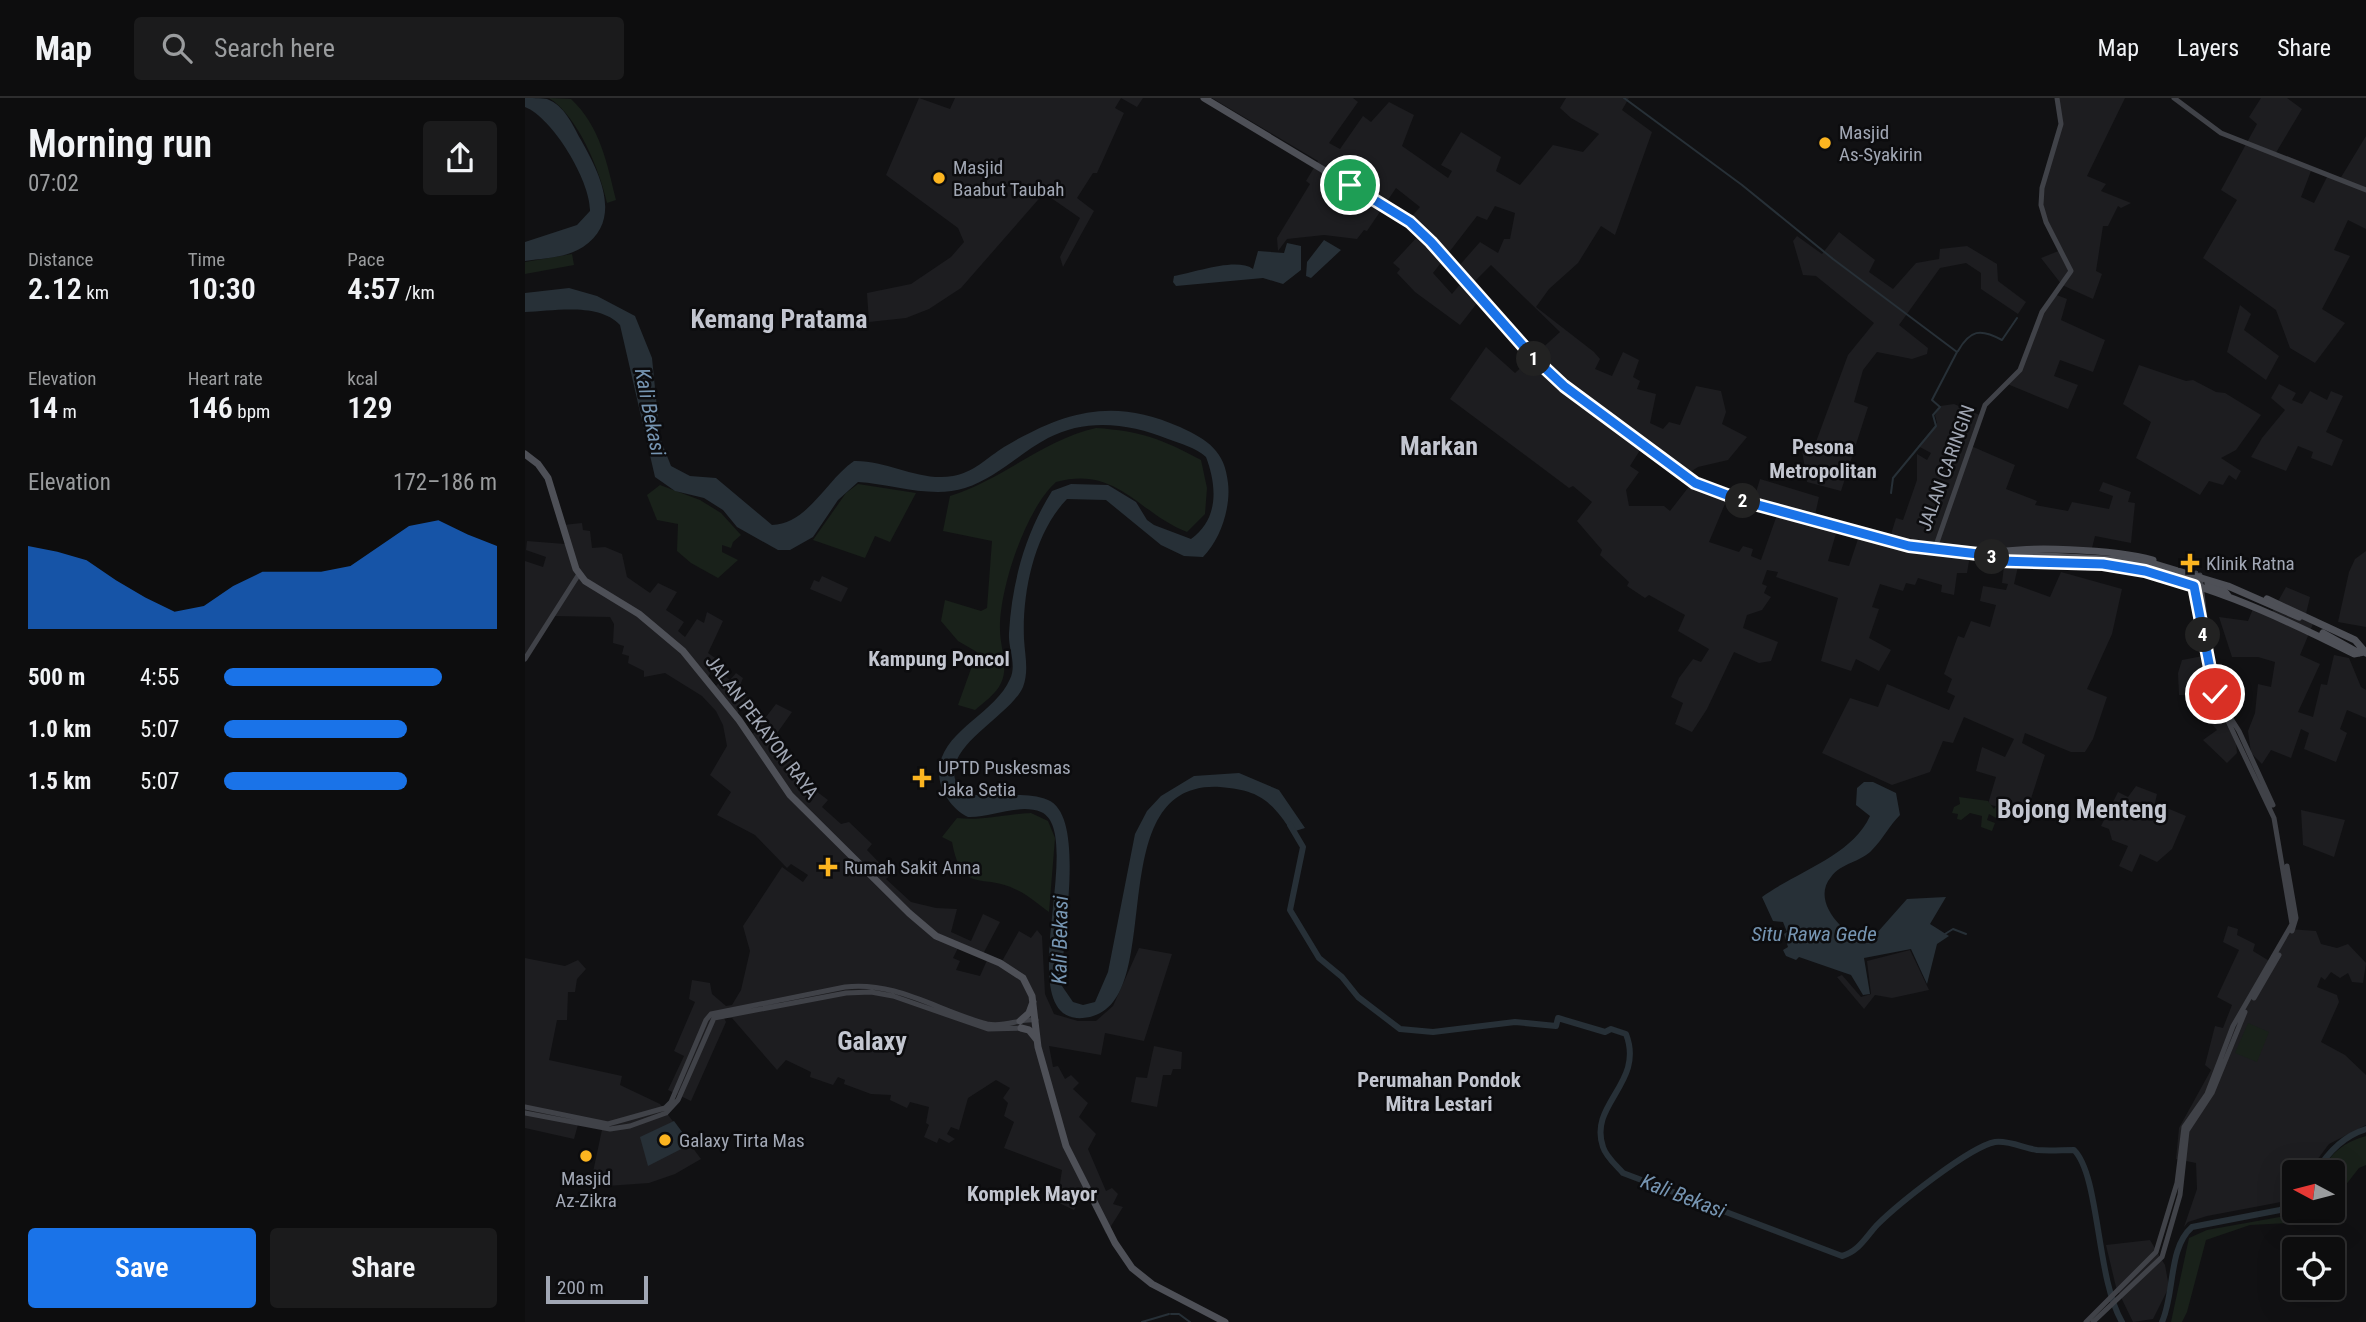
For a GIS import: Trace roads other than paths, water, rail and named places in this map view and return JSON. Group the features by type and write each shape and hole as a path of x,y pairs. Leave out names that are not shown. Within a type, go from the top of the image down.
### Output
{"main road":[{"path":"1204,98 1410,222 1438,248 1542,367 1584,403 1695,483 1743,501 1934,551 2145,561 2228,586 2363,651"},
{"name":"JALAN CARINGIN","path":"1934,551 1985,405 2020,370 2042,312 2071,271 2046,222 2041,205 2042,188 2061,124 2057,98"},
{"path":"2174,98 2221,133 2366,190"},
{"path":"525,454 547,475 579,575 525,659"},
{"path":"1988,555 2005,549 2141,557 2320,636 2354,654 2363,651"},
{"path":"1988,555 1999,561 2103,564 2197,580 2287,607 2355,640 2363,651"},
{"path":"2141,557 2141,569"},
{"name":"JALAN PEKAYON RAYA","path":"579,575 639,614 683,651 739,720 790,795 909,914 936,936 1015,971 1026,982 1033,1002 1038,1041 1069,1155 1123,1257 1137,1273 1152,1284 1224,1322"},
{"path":"2091,1321 2153,1257 2171,1212 2184,1127 2207,1094 2233,1032 2292,924 2278,830 2236,735 2219,706 2197,580"},
{"path":"525,1107 602,1129 620,1129 666,1113 678,1100 694,1053 710,1021 723,1013 845,987 878,985 975,1022 997,1025 1037,1023"},
{"path":"1023,1024 1033,1002"},
{"path":"1023,1024 1038,1041"},
{"path":"525,1113 551,1115"},
{"path":"2091,1321 2100,1306 2117,1294"}],"water":[{"path":"525,98 547,99 559,106 567,116 595,166 604,195 605,210 603,223 595,236 583,247 562,255 525,261 525,242 577,225 590,211 584,184 568,152 547,124 525,107"},
{"path":"1324,240 1341,250 1311,278 1306,276 1307,262"},
{"path":"1287,243 1301,246 1301,270 1283,284 1263,278 1176,286 1173,282 1174,276 1226,265 1253,269 1258,251 1284,253"},
{"path":"569,288 597,296 635,316 652,358 660,438 671,466 690,476 716,478 772,525 785,523 807,509 854,461 928,476 953,476 974,468 1004,447 1048,424 1090,412 1133,412 1156,418 1199,437 1219,455 1226,472 1228,503 1215,542 1203,557 1184,556 1161,545 1106,500 1067,499 1046,529 1032,564 1025,603 1026,669 1023,687 1015,699 975,736 956,763 955,777 962,792 983,796 1038,797 1048,800 1060,811 1067,830 1069,856 1062,986 1073,1002 1083,1005 1095,1002 1108,972 1135,834 1147,811 1161,796 1194,776 1239,773 1279,790 1305,828 1292,832 1271,805 1245,791 1220,787 1182,794 1159,818 1146,852 1127,973 1114,1002 1090,1017 1065,1014 1052,996 1049,966 1057,855 1053,828 1041,812 1032,810 968,817 955,808 945,795 940,780 940,764 952,741 994,701 1010,679 1013,668 1009,633 1013,595 1021,559 1034,524 1052,491 1071,484 1108,485 1136,502 1147,520 1154,525 1191,539 1207,522 1211,512 1212,479 1206,457 1188,446 1138,429 1108,425 1077,427 1048,438 998,472 965,488 939,492 858,482 838,500 813,537 790,550 778,550 737,527 723,510 704,498 675,491 655,477 620,325 600,313 588,311 525,312 525,293"},
{"name":"Situ Rawa Gede","path":"1864,782 1873,782 1896,793 1900,815 1872,850 1831,877 1826,887 1827,907 1841,926 1868,943 1907,899 1946,897 1930,924 1949,936 1937,944 1927,984 1911,949 1864,958 1870,994 1863,995 1851,975 1799,957 1796,960 1786,956 1783,950 1788,947 1784,934 1787,932 1783,922 1773,921 1762,897 1837,853 1862,830 1870,816 1856,805 1857,788"},
{"name":"Galaxy Tirta Mas","path":"674,1121 691,1144 648,1166 640,1137"}],"waterway":[{"path":"1624,98 1742,185 1833,259 1957,352 1932,400 1940,407 1933,415 1936,426 1893,478 1891,493"},
{"path":"1958,351 1967,339 1976,333 1988,334 2002,340 2017,318"},
{"name":"Kali Bekasi","path":"1290,825 1303,847 1290,910 1319,958 1342,977 1358,997 1400,1029 1433,1032 1515,1022 1556,1026 1558,1018 1605,1032 1611,1029 1626,1034 1630,1051 1628,1066 1603,1118 1600,1132 1604,1151 1623,1173 1842,1256 1857,1247 1877,1225 1916,1191 1983,1146 2000,1142 2037,1150 2074,1150 2089,1182 2107,1280 2122,1322"},
{"path":"1945,934 1953,929 1966,934"},
{"name":"Kali Bekasi","path":"2325,1160 2350,1136 2366,1129"},
{"name":"Kali Bekasi","path":"2162,1322 2175,1259 2184,1236 2192,1227 2282,1209"},
{"path":"1142,1322 1169,1314"},
{"path":"1171,1314 1179,1314 1190,1322"}],"place":[{"name":"Masjid As-Syakirin","path":"1825,143"},
{"name":"Masjid Baabut Taubah","path":"939,178"},
{"name":"Klinik Ratna","path":"2190,563"},
{"name":"UPTD Puskesmas Jaka Setia","path":"922,778"},
{"name":"Rumah Sakit Anna","path":"828,867"},
{"name":"Galaxy Tirta Mas","path":"665,1140"},
{"name":"Masjid Az-Zikra","path":"586,1156"}],"district":[{"name":"Kemang Pratama","path":"779,319"},
{"name":"Markan","path":"1439,446"},
{"name":"Pesona Metropolitan","path":"1823,459"},
{"name":"Kampung Poncol","path":"939,659"},
{"name":"Bojong Menteng","path":"2082,809"},
{"name":"Galaxy","path":"872,1041"},
{"name":"Perumahan Pondok Mitra Lestari","path":"1439,1092"},
{"name":"Komplek Mayor","path":"1032,1194"}]}
